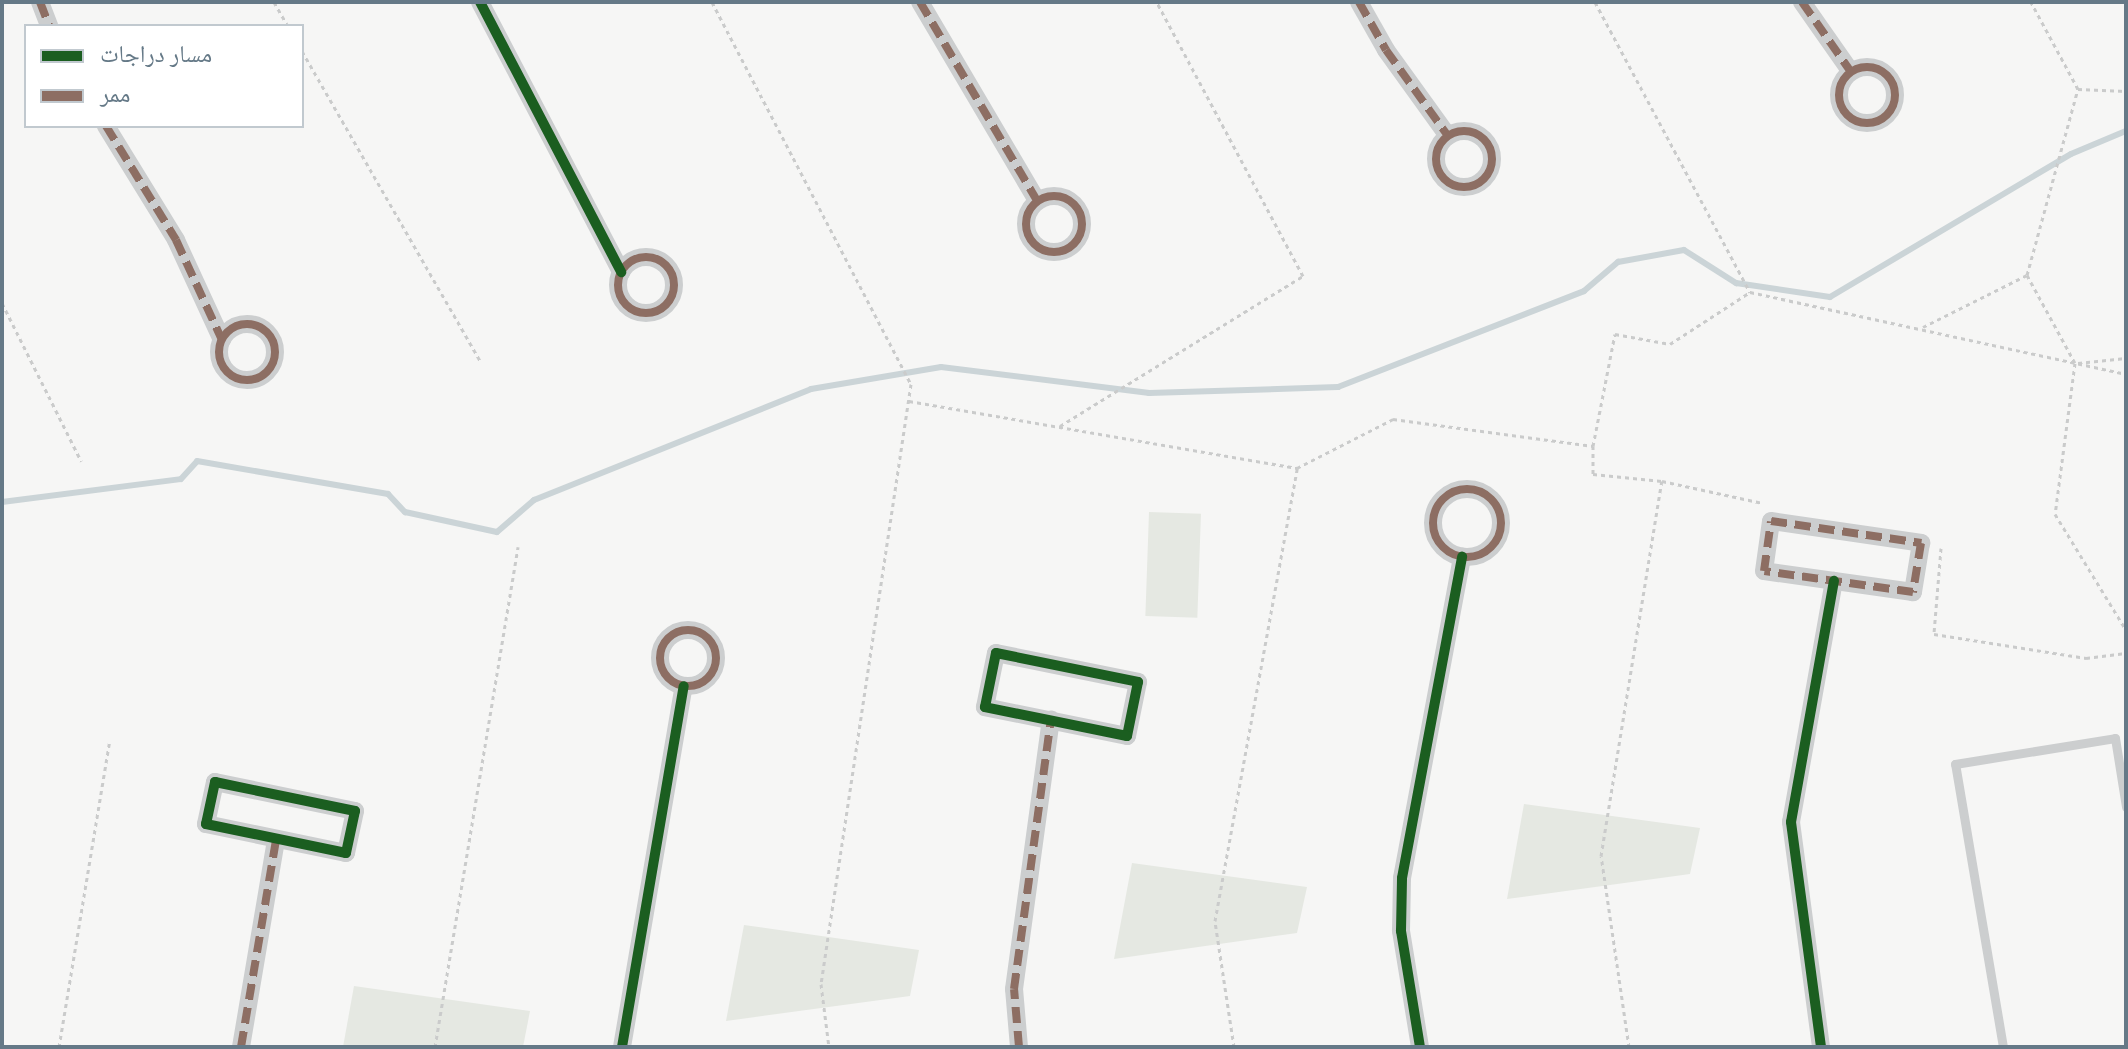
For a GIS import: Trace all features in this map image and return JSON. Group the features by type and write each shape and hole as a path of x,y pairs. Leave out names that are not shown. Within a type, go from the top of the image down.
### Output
{"street":[{"path":"40,2 48,24"},
{"path":"480,2 621,272"},
{"path":"920,2 1037,201"},
{"path":"1359,2 1386,50 1448,136"},
{"path":"1802,2 1851,72"},
{"path":"107,128 176,240 222,340"},
{"path":"1771,521 1921,543 1913,592 1834,581 1764,571 1771,521"},
{"path":"1420,1047 1401,931 1402,878 1462,557"},
{"path":"1821,1047 1791,822 1834,581"},
{"path":"996,653 1138,682 1127,736 1051,720 985,707 996,653"},
{"path":"622,1047 684,686"},
{"path":"1019,1047 1014,989 1051,720"},
{"path":"215,782 355,811 346,853 276,839 206,824 215,782"},
{"path":"241,1047 276,839"}],"lane":[{"path":"2003,1047 1955,764 2115,738 2126,807"}],"path":[{"path":"274,2 287,24"},
{"path":"712,2 911,384 821,984 829,1047"},
{"path":"1059,427 1303,276 1157,2"},
{"path":"1595,2 1750,292"},
{"path":"2031,2 2078,89 2027,275 2075,363 2055,514 2126,630"},
{"path":"304,54 480,361"},
{"path":"2078,89 2126,91"},
{"path":"1922,327 2027,275"},
{"path":"1770,505 1662,481 1593,474 1593,446 1615,334 1670,344 1750,292 1922,327 2126,374"},
{"path":"2,303 81,461"},
{"path":"2075,363 2126,358"},
{"path":"909,401 1297,468 1393,419 1593,446"},
{"path":"1234,1047 1215,921 1297,468"},
{"path":"1629,1047 1601,856 1662,481"},
{"path":"1941,542 1934,634 2086,658 2126,653"},
{"path":"435,1047 518,547"},
{"path":"59,1047 110,740"}],"shaded area":[{"path":"1149,512 1201,514 1197,618 1145,616"},
{"path":"1524,804 1700,828 1690,874 1507,899"},
{"path":"1132,863 1307,887 1297,933 1114,959"},
{"path":"744,925 919,950 910,996 726,1021"},
{"path":"354,986 530,1011 523,1047 343,1047"}],"waterway":[{"path":"2,502 181,479 197,461 388,494 405,512 497,532 534,500 811,389 941,367 1149,393 1338,387 1584,291 1618,262 1684,250 1736,283 1830,297 2071,154 2126,131"}],"marked path":[{"path":"40,2 48,24"},
{"path":"920,2 1037,201"},
{"path":"1359,2 1386,50 1448,136"},
{"path":"1802,2 1851,72"},
{"path":"1867,67 1887,75 1895,95 1887,115 1867,123 1847,115 1839,95 1847,75 1867,67"},
{"path":"107,128 176,240 222,340"},
{"path":"1464,131 1484,139 1492,159 1484,179 1464,187 1444,179 1436,159 1444,139 1464,131"},
{"path":"1054,196 1074,204 1082,224 1074,244 1054,252 1034,244 1026,224 1034,204 1054,196"},
{"path":"646,257 666,265 674,285 666,305 646,313 626,305 618,285 626,265 646,257"},
{"path":"247,324 267,332 275,352 267,372 247,380 227,372 219,352 227,332 247,324"},
{"path":"1467,489 1480,491 1491,499 1499,510 1501,523 1499,536 1491,547 1480,555 1467,557 1454,555 1443,547 1435,536 1433,523 1435,510 1443,499 1454,491 1467,489"},
{"path":"1771,521 1921,543 1913,592 1764,571 1771,521"},
{"path":"688,630 708,638 716,658 708,678 688,686 668,678 660,658 668,638 688,630"},
{"path":"1019,1047 1014,989 1051,720"},
{"path":"241,1047 276,839"}],"cycle path":[{"path":"480,2 621,272"},
{"path":"1420,1047 1401,931 1402,878 1462,557"},
{"path":"1821,1047 1791,822 1834,581"},
{"path":"996,653 1138,682 1127,736 985,707 996,653"},
{"path":"622,1047 684,686"},
{"path":"215,782 355,811 346,853 206,824 215,782"}]}
